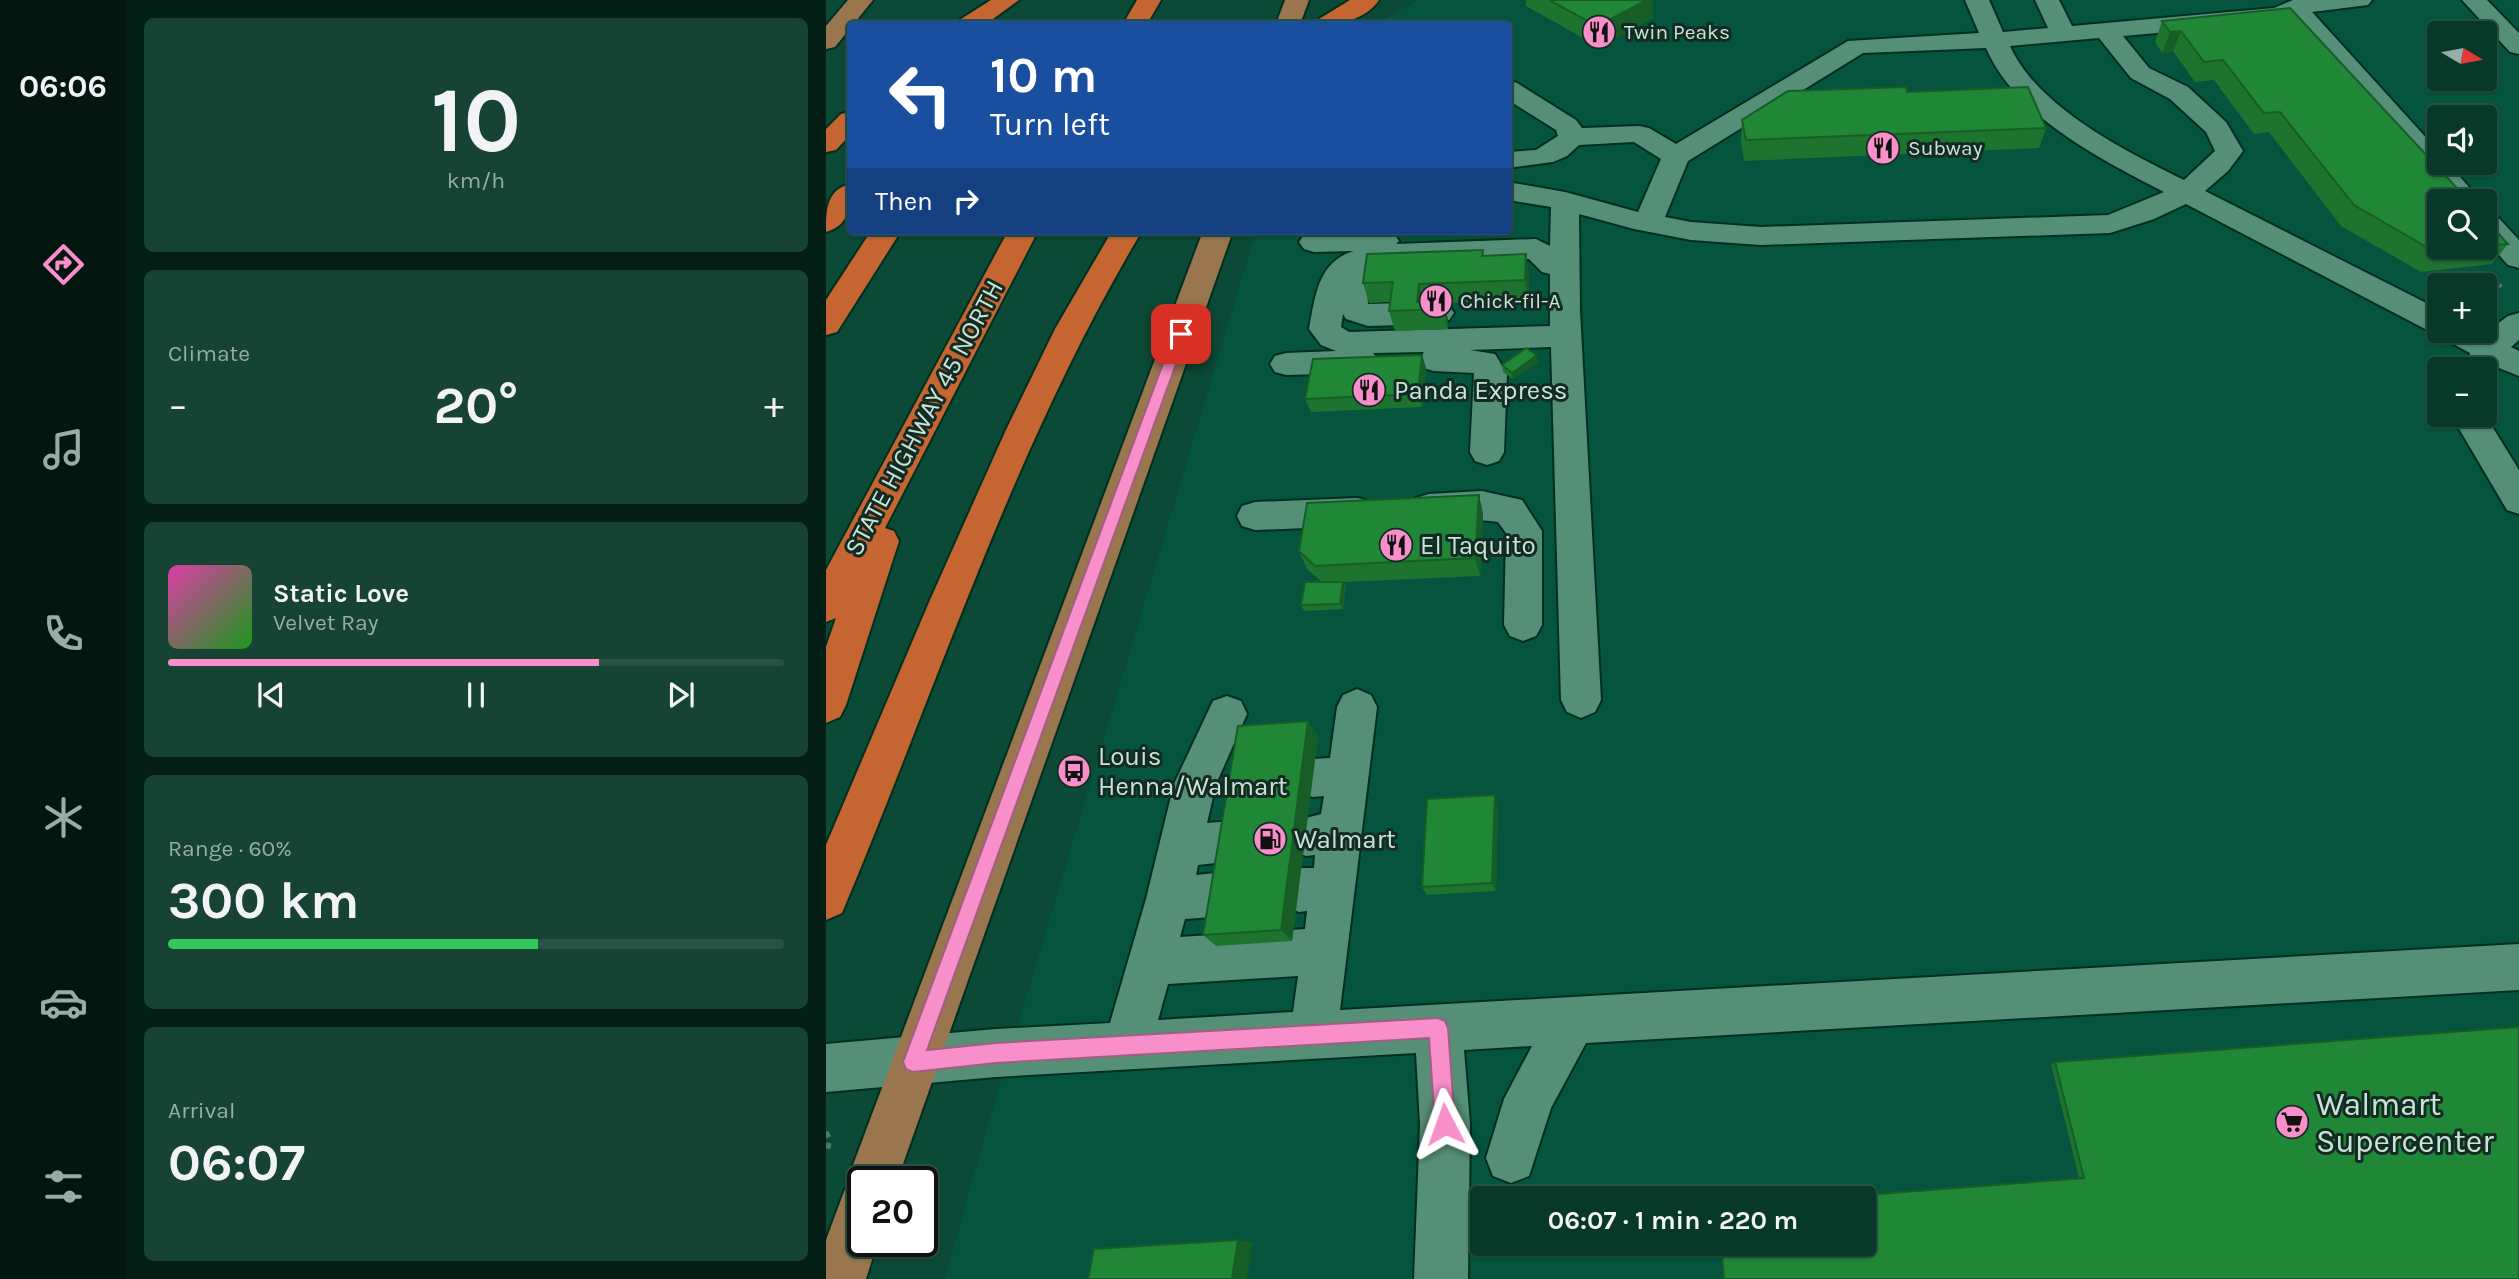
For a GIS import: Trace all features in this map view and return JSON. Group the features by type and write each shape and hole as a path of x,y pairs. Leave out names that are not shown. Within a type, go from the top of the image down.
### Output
{"highway":[{"path":"975,21 1007,0"},
{"path":"992,21 1013,0"},
{"path":"1017,21 1031,0"},
{"path":"1137,21 1149,0"},
{"path":"1333,21 1367,0"},
{"path":"826,144 847,123"},
{"path":"826,223 847,197"},
{"path":"826,324 883,235"},
{"name":"STATE HIGHWAY 45 NORTH","path":"826,606 1021,235"},
{"path":"826,898 952,590 1044,381 1101,273 1125,235"},
{"path":"826,705 919,428"}],"main road":[{"path":"826,42 860,0"},
{"path":"1289,21 1297,0"},
{"path":"877,1166 1217,235"},
{"path":"839,1279 847,1255"}],"street":[{"path":"1977,0 2004,61 2030,94 2063,123 2185,191 2427,316"},
{"path":"2047,0 2063,33"},
{"path":"1648,223 1676,156 1857,46 1994,40 2360,0"},
{"path":"2474,0 2519,47"},
{"path":"2281,7 2455,189"},
{"path":"1512,222 1565,217 1761,236 2110,224 2152,211 2216,171 2229,151 2217,128 2179,93 2140,73 2104,29"},
{"path":"1512,91 1567,126 1572,137"},
{"path":"1512,104 1527,113 1535,130 1525,139 1512,144"},
{"path":"1512,160 1543,158 1559,150 1572,137 1639,134 1676,156"},
{"path":"1512,193 1565,217"},
{"path":"1565,217 1562,299 1581,700"},
{"path":"2497,234 2519,258"},
{"path":"1314,242 1384,235"},
{"path":"1536,249 1543,253 1562,299 1346,343 1332,337 1325,329 1335,278 1343,267 1357,259 1375,255 1536,249"},
{"path":"2485,357 2519,324"},
{"path":"2468,343 2483,357"},
{"path":"1286,363 1462,360 1484,362 1491,374 1488,452"},
{"path":"2497,361 2519,365"},
{"path":"2475,427 2519,499"},
{"path":"1255,516 1482,505 1510,510 1524,531 1523,625"},
{"path":"1313,1035 1325,951 1316,889 1330,777 1357,707"},
{"path":"1128,1045 1168,899 1195,784 1227,714"},
{"path":"1195,784 1242,782"},
{"path":"1180,846 1233,841"},
{"path":"1168,899 1225,894"},
{"path":"1150,962 1325,951"},
{"path":"826,1068 1128,1045 2519,967"},
{"path":"1511,1158 1529,1100 1572,1021"},
{"path":"1438,1028 1445,1124 1441,1279"}],"path":[{"path":"2497,286 2503,285"},
{"path":"826,1132 830,1139 827,1152"}],"shaded area":[{"path":"1418,0 2519,0 2519,1279 945,1279 985,1135 1255,235 1512,235 1512,21 1381,21"}],"building":[{"path":"1549,0 1647,0 1597,26"},
{"path":"2290,8 2427,156 2427,175 2445,175 2458,189 2427,189 2427,247 2354,205 2280,112 2264,113 2223,60 2204,62 2181,31 2170,32 2162,21"},
{"path":"1906,87 1907,92 2028,87 2046,128 1746,140 1742,120 1788,91"},
{"path":"2497,232 2508,244 2497,245"},
{"path":"1483,250 1482,256 1526,254 1525,280 1419,284 1417,302 1444,301 1443,309 1389,311 1393,282 1363,283 1367,254"},
{"path":"1526,348 1537,355 1512,373 1502,365"},
{"name":"Panda Express","path":"1422,355 1418,394 1305,399 1313,359"},
{"name":"El Taquito","path":"1479,495 1475,558 1315,566 1299,551 1307,503"},
{"path":"1305,582 1343,582 1340,604 1301,605"},
{"name":"Walmart","path":"1308,721 1281,930 1203,935 1238,726"},
{"path":"1495,795 1492,883 1422,887 1427,799"},
{"name":"Walmart Supercenter","path":"2519,1027 2519,1279 1724,1279 1722,1256 1876,1256 1876,1194 2084,1178 2055,1062"},
{"path":"1238,1240 1232,1279 1088,1279 1094,1249"}],"place":[{"name":"Twin Peaks","path":"1599,32"},
{"name":"Subway","path":"1883,148"},
{"name":"Chick-fil-A","path":"1436,301"},
{"name":"Panda Express","path":"1369,390"},
{"name":"El Taquito","path":"1396,545"},
{"name":"Louis Henna/Walmart","path":"1074,771"},
{"name":"Walmart","path":"1270,839"},
{"name":"Walmart Supercenter","path":"2292,1122"}],"route":[{"path":"1181,334 913,1062 996,1053 1438,1028 1445,1124"}]}
